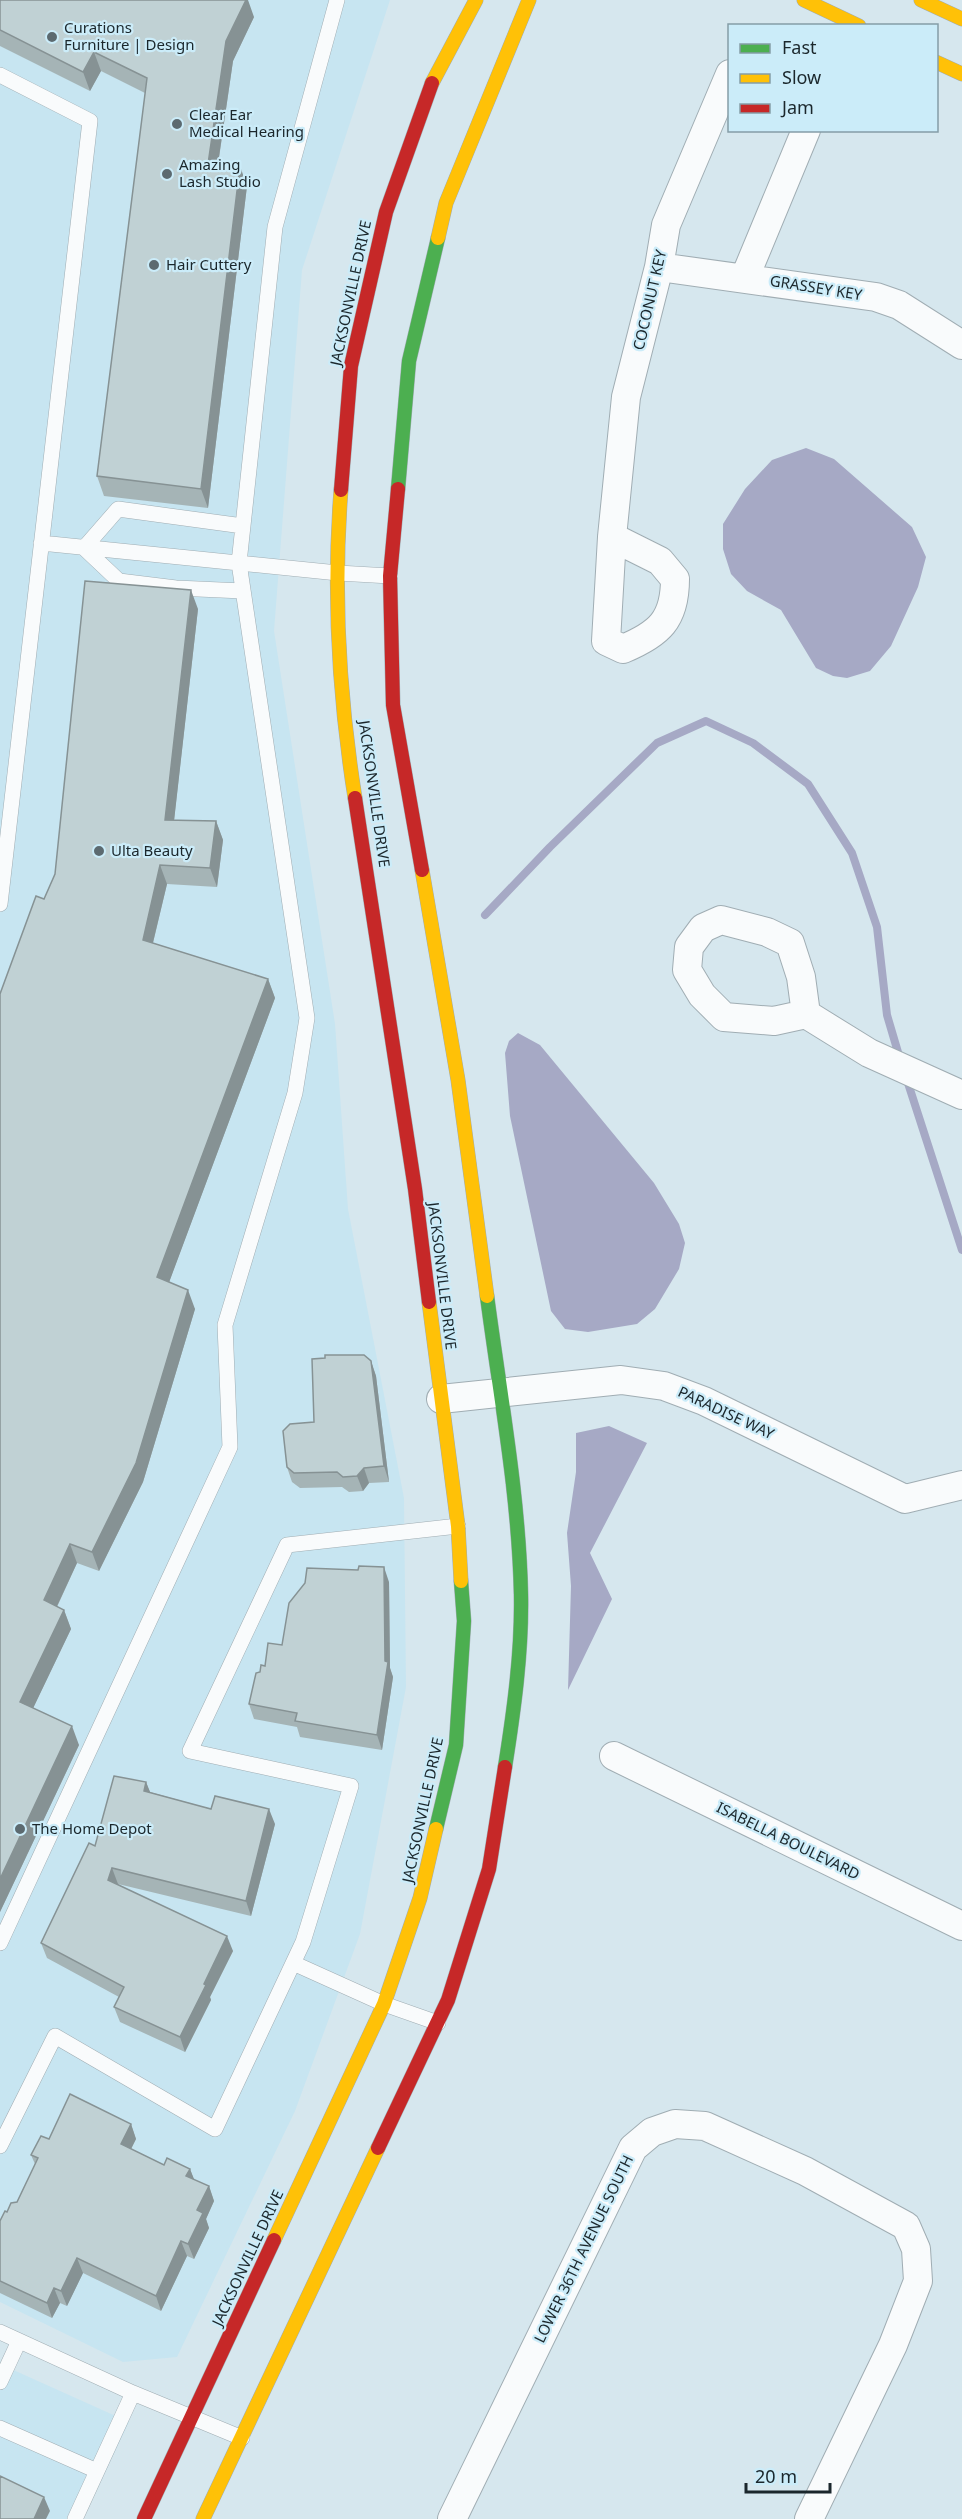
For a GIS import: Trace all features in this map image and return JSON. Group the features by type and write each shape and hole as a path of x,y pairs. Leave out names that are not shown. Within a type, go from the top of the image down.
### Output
{"street":[{"path":"462,26 466,0"},
{"name":"JACKSONVILLE DRIVE","path":"144,2519 384,2004 420,1898 456,1745 464,1621 458,1526 408,1143 351,773 340,654 338,573 340,500 351,366 386,212 429,90 476,0"},
{"name":"JACKSONVILLE DRIVE","path":"203,2519 448,2000 489,1869 516,1698 521,1596 516,1512 458,1080 393,705 390,576 409,361 446,203 529,0"},
{"path":"804,0 855,24"},
{"path":"921,0 962,19"},
{"path":"938,63 962,74"},
{"name":"COCONUT KEY","path":"612,537 626,397 659,267 666,225 728,76"},
{"path":"745,277 805,132"},
{"name":"GRASSEY KEY","path":"659,267 745,277 876,297 899,305 962,345"},
{"path":"806,1014 869,1053 960,1095"},
{"name":"PARADISE WAY","path":"441,1399 621,1380 664,1386 704,1401 905,1499 962,1485"},
{"name":"ISABELLA BOULEVARD","path":"614,1756 962,1926"},
{"name":"LOWER 36TH AVENUE SOUTH","path":"452,2519 633,2148 652,2132 675,2124 705,2126 805,2171 906,2226 916,2249 918,2281 893,2345 809,2519"}],"lane":[{"path":"0,1943 230,1447 225,1325 295,1093 307,1018 239,563 275,227 337,0"},
{"path":"0,75 90,121 0,904"},
{"path":"84,548 118,509 243,526"},
{"path":"41,543 338,573 390,576"},
{"path":"84,548 119,581 176,588 243,591"},
{"path":"0,2146 55,2036 215,2129 303,1942 351,1786 190,1751 287,1545 458,1526"},
{"path":"293,1963 384,2004 438,2023"},
{"path":"0,2332 133,2393 242,2438"},
{"path":"0,2382 20,2341"},
{"path":"75,2519 133,2393"},
{"path":"0,2428 97,2471"}],"shaded area":[{"path":"0,0 390,0 302,270 274,631 335,1024 348,1209 404,1498 406,1687 360,1934 295,2111 177,2357 123,2362 0,2302"},
{"path":"806,448 834,459 912,527 926,557 918,587 891,646 870,671 847,678 833,676 816,668 781,610 747,591 731,574 723,549 723,524 745,489 772,460"},
{"path":"518,1033 540,1045 654,1183 679,1224 685,1243 679,1269 655,1309 637,1324 588,1332 565,1329 551,1311 510,1116 505,1053 509,1041"},
{"path":"609,1426 647,1443 590,1553 612,1599 568,1690 571,1586 567,1533 576,1472 576,1433"},
{"path":"0,2364 129,2422 83,2519 0,2519"}],"building":[{"path":"0,0 246,0 226,41 208,164 240,166 201,489 97,476 147,78 94,52 83,72 0,30"},
{"path":"85,581 191,590 165,820 216,821 210,868 160,865 143,940 268,979 157,1277 188,1290 136,1463 92,1552 70,1544 44,1600 64,1610 20,1702 72,1726 0,1879 0,994 36,896 44,899 55,874"},
{"path":"325,1355 364,1355 371,1361 384,1466 364,1468 357,1476 343,1477 337,1472 294,1473 287,1467 283,1431 290,1424 314,1422 312,1359 325,1358"},
{"path":"359,1566 384,1567 385,1661 388,1662 377,1735 295,1721 297,1713 249,1704 256,1673 260,1672 261,1665 265,1666 268,1643 282,1645 289,1603 305,1583 307,1568 358,1570"},
{"path":"114,1776 146,1782 144,1791 211,1809 215,1796 269,1809 246,1901 112,1868 108,1880 227,1936 180,2037 114,2007 124,1987 41,1943 89,1843 95,1846"},
{"path":"70,2094 131,2124 121,2144 164,2165 167,2158 190,2169 186,2176 209,2186 197,2210 203,2213 188,2244 181,2241 156,2296 77,2258 61,2291 54,2288 47,2303 0,2281 0,2221 11,2203 17,2202 38,2158 31,2155 41,2136 49,2139"},
{"path":"0,2476 44,2497 34,2519 0,2519"}],"waterway":[{"path":"485,915 550,847 657,743 706,721 753,743 808,784 852,853 877,927 887,1015 900,1059"},
{"path":"906,1077 962,1250"}],"traffic: fast":[{"path":"398,489 409,361 438,238"},
{"path":"487,1296 513,1483 521,1595 517,1681 505,1767"},
{"path":"436,1829 456,1745 464,1621 461,1581"}],"traffic: slow":[{"path":"432,83 476,0"},
{"path":"438,238 446,203 529,0"},
{"path":"804,0 855,24"},
{"path":"921,0 962,19"},
{"path":"938,63 962,74"},
{"path":"341,490 338,567 339,644 341,683 355,798"},
{"path":"422,870 458,1080 487,1296"},
{"path":"429,1302 458,1526 461,1581"},
{"path":"274,2240 384,2004 420,1898 436,1829"},
{"path":"203,2519 378,2148"}],"traffic: jam":[{"path":"341,490 351,366 386,212 432,83"},
{"path":"398,489 390,576 393,705 422,870"},
{"path":"355,798 415,1189 429,1302"},
{"path":"378,2148 448,2000 489,1869 505,1767"},
{"path":"144,2519 274,2240"}],"place":[{"name":"Curations Furniture | Design","path":"52,37"},
{"name":"Clear Ear Medical Hearing","path":"177,124"},
{"name":"Amazing Lash Studio","path":"167,174"},
{"name":"Hair Cuttery","path":"154,265"},
{"name":"Ulta Beauty","path":"99,851"},
{"name":"The Home Depot","path":"20,1829"}]}
